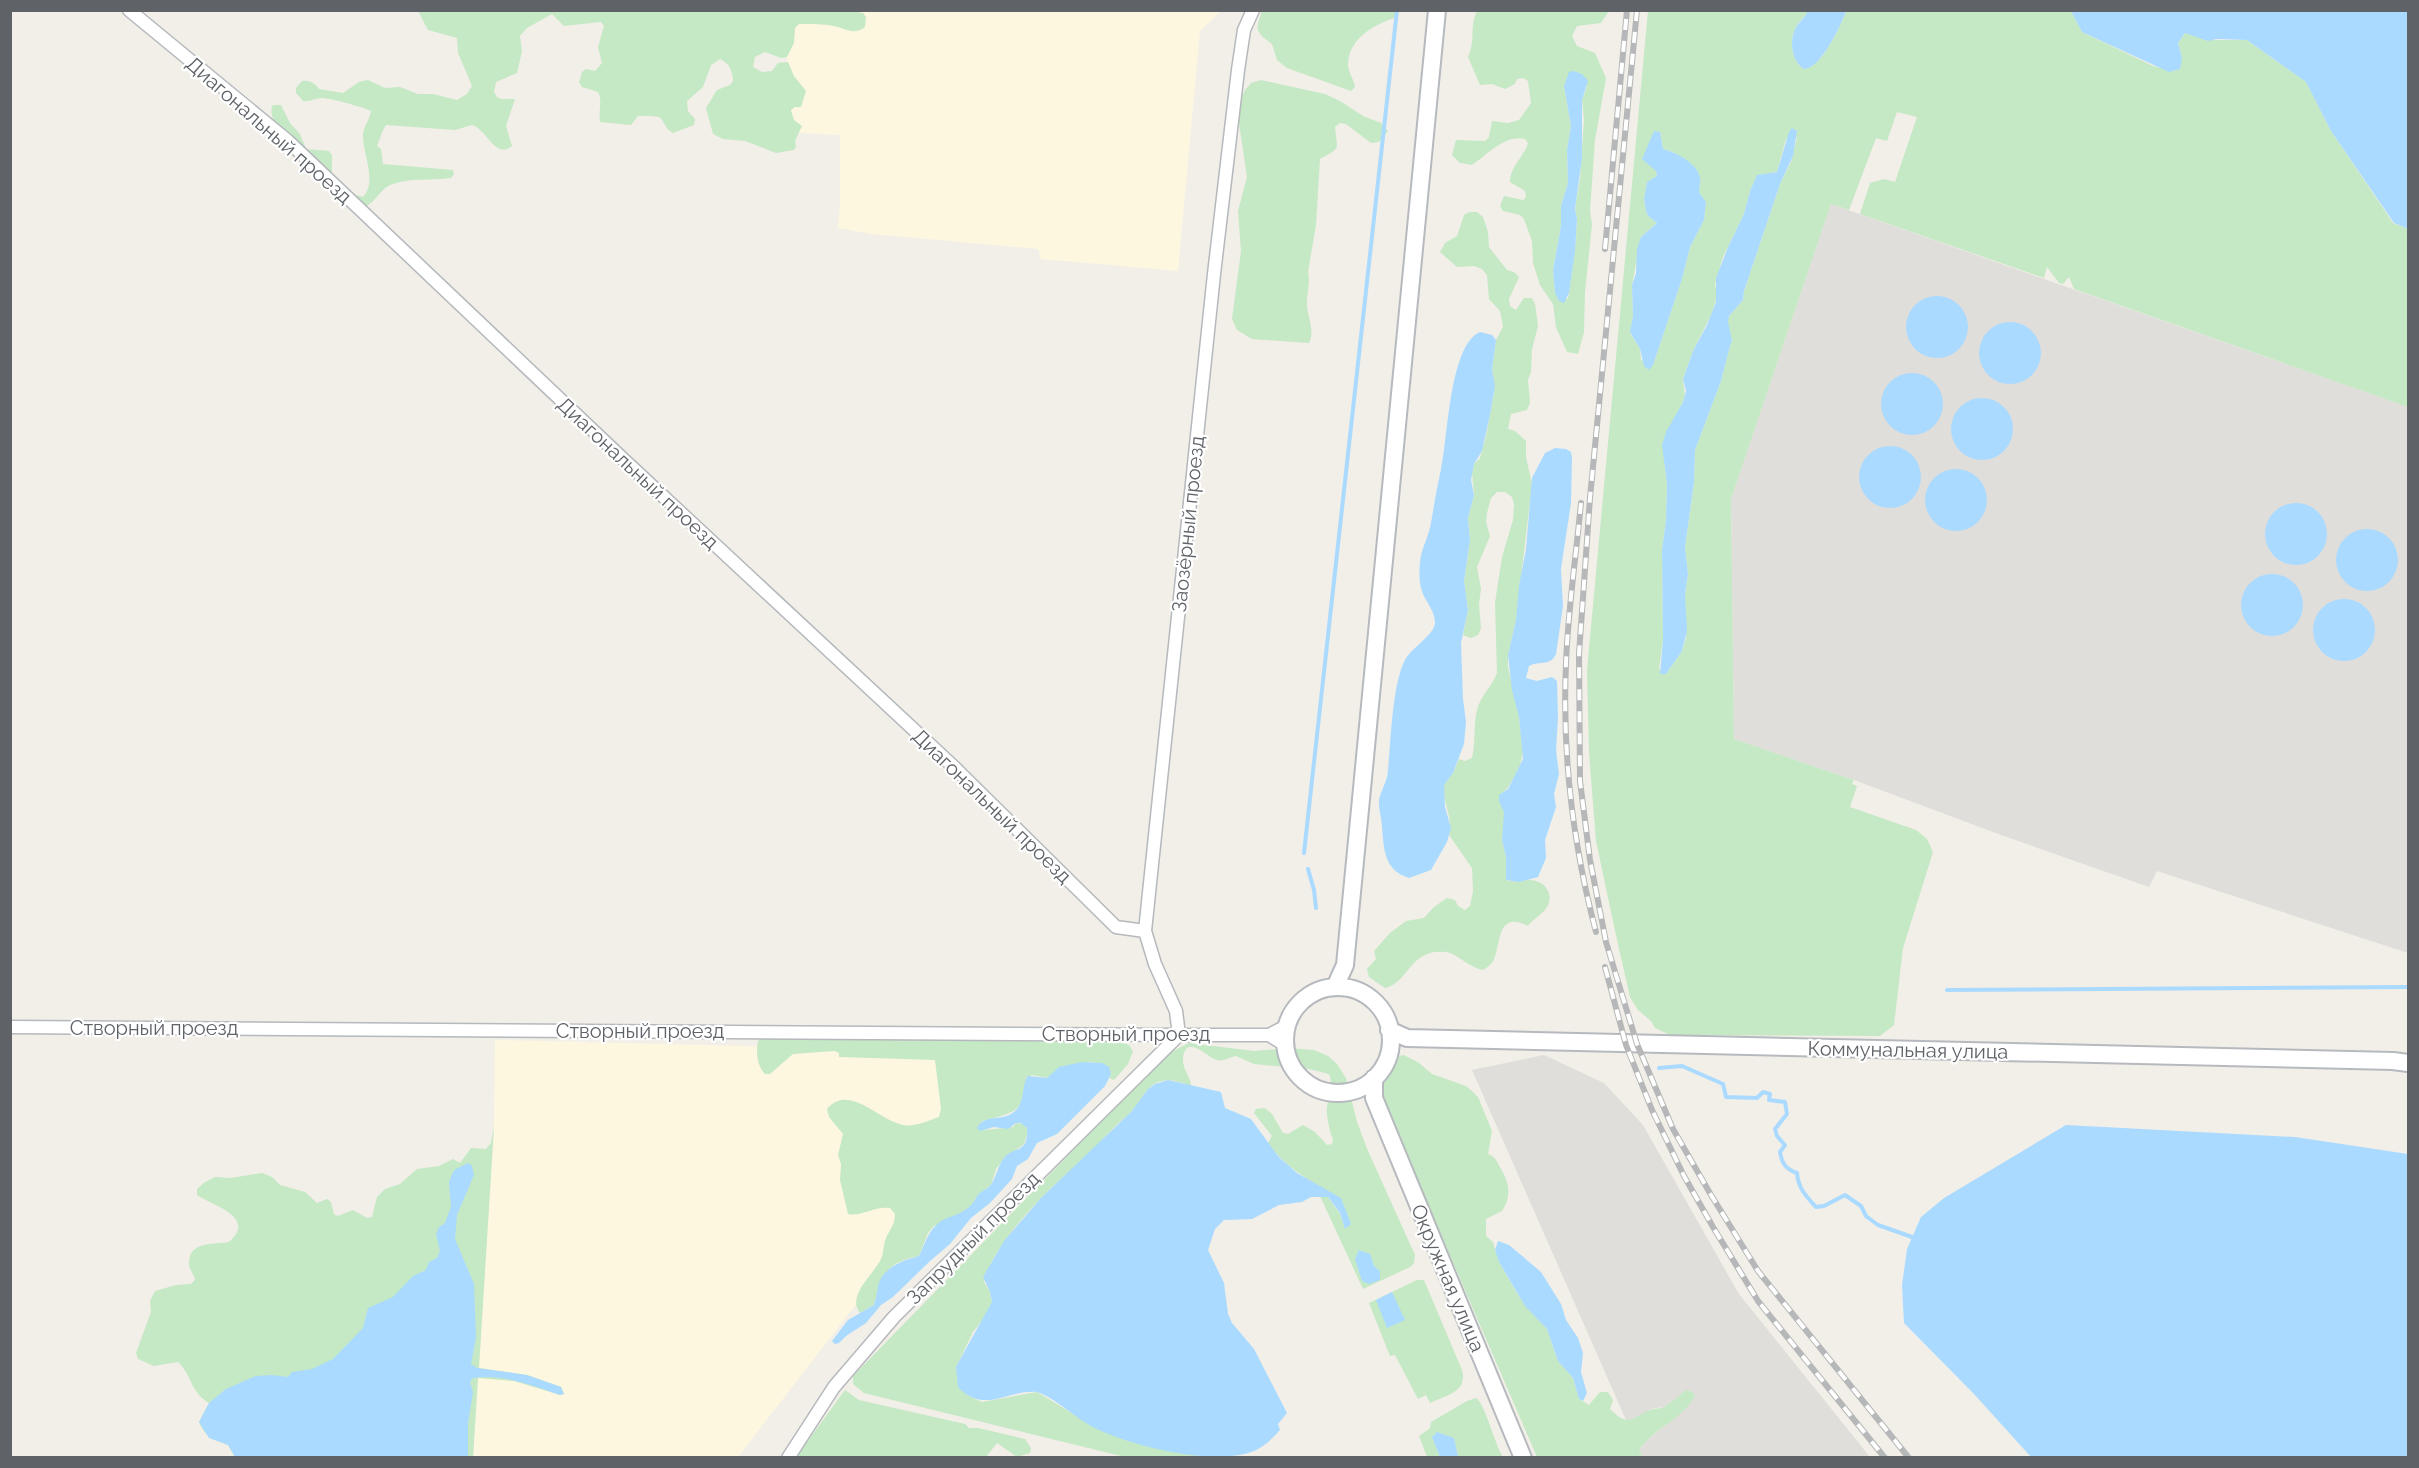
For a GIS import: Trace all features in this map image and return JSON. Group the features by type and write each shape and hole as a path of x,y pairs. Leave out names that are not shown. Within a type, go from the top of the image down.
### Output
{"main road":[{"path":"1335,987 1346,965 1437,10"},
{"path":"1346,965 1353,989"},
{"path":"1335,987 1353,989 1369,998 1381,1010 1389,1030 1389,1049 1386,1061 1374,1078 1359,1088 1348,1092 1331,1093 1314,1088 1301,1078 1290,1064 1285,1045 1292,1014 1303,1000 1318,991 1335,987"},
{"path":"1389,1030 1407,1038"},
{"path":"1389,1049 1407,1038"},
{"name":"Коммунальная улица","path":"1407,1038 1626,1046 1951,1050 2409,1063"},
{"path":"1374,1078 1374,1098"},
{"path":"1359,1088 1374,1098"},
{"name":"Окружная улица","path":"1374,1098 1523,1458"}],"street":[{"name":"Диагональный проезд","path":"129,10 288,141 622,458 955,768 1116,927 1145,931"},
{"name":"Заозёрный проезд","path":"1179,1035 1176,1011 1155,964 1145,931 1215,263 1238,70 1244,30 1252,10"},
{"path":"1269,1035 1288,1025"},
{"name":"Створный проезд","path":"10,1027 1269,1035"},
{"name":"Запрудный проезд","path":"788,1458 834,1387 894,1317 1179,1035"},
{"path":"1269,1035 1285,1045"}],"shaded area":[{"path":"794,11 1221,11 1200,31 1178,271 1041,259 1038,249 872,234 838,228 840,135 782,132 790,15"},
{"path":"1831,204 2408,407 2408,953 2157,871 2149,887 1734,739 1731,499"},
{"path":"495,1040 955,1051 946,1206 895,1254 738,1457 473,1458 494,1127"},
{"path":"1544,1055 1604,1083 1643,1125 1739,1294 1870,1457 1643,1457 1639,1450 1645,1442 1680,1413 1682,1393 1677,1400 1663,1407 1651,1409 1635,1420 1626,1420 1472,1070"}],"green space":[{"path":"849,10 863,13 866,17 865,27 853,31 829,25 799,24 795,28 794,43 787,57 781,58 765,52 755,57 753,67 762,72 772,71 778,63 788,62 794,76 806,91 801,107 791,110 794,120 802,126 795,141 794,150 776,153 745,141 723,139 713,134 706,108 717,90 730,85 733,81 730,68 720,59 711,65 703,87 687,101 688,111 695,119 694,125 673,133 658,117 638,116 631,125 600,122 598,92 582,87 579,82 582,72 586,69 595,71 602,63 598,47 604,26 601,22 564,26 552,14 527,28 520,36 522,51 517,73 496,82 494,92 497,97 515,99 506,126 512,146 506,149 496,147 472,125 455,130 386,125 377,146 381,149 383,164 453,170 454,174 451,178 413,180 390,185 370,204 361,208 332,192 321,183 291,149 275,124 272,113 273,105 281,105 290,123 300,134 306,149 329,151 332,155 332,175 349,193 363,197 369,183 369,175 363,134 371,111 326,98 303,101 296,93 296,88 302,81 307,81 319,89 343,93 359,82 368,80 385,88 400,87 418,94 433,94 457,100 467,94 472,86 458,53 457,38 428,30 418,11"},
{"path":"1262,11 1396,11 1394,18 1370,29 1357,40 1353,47 1348,64 1355,87 1351,91 1287,68 1277,60 1272,44 1258,30"},
{"path":"1477,11 1609,11 1601,23 1577,26 1572,36 1577,46 1595,53 1606,78 1595,140 1590,211 1592,224 1585,292 1584,332 1578,354 1567,352 1556,327 1553,304 1540,285 1533,263 1532,241 1524,219 1520,215 1503,211 1500,206 1504,196 1523,200 1526,197 1525,191 1510,182 1512,171 1528,143 1525,139 1511,139 1497,146 1472,165 1460,163 1452,155 1456,140 1485,141 1489,137 1492,121 1508,123 1519,120 1531,103 1528,81 1523,78 1517,79 1515,84 1505,89 1492,84 1480,85 1468,57 1472,45","holes":["1564,86 1587,86 1582,100 1584,120 1580,178 1575,209 1576,240 1568,299 1555,293 1553,270 1561,226 1561,206 1568,183 1567,150 1571,126"]},
{"path":"1648,11 1808,11 1796,27 1792,38 1794,56 1804,69 1811,67 1824,54 1846,11 2071,11 2082,32 2153,66 2173,71 2180,69 2181,53 2178,43 2185,33 2213,40 2247,40 2306,82 2331,131 2393,223 2408,229 2408,407 2074,289 2069,277 2063,284 2059,283 2047,267 2044,278 1860,214 1870,183 1884,179 1895,182 1917,117 1897,112 1887,141 1876,138 1849,210 1831,204 1731,499 1734,739 1854,780 1852,784 1857,786 1850,807 1916,830 1927,839 1933,852 1903,948 1894,1025 1880,1036 1670,1035 1655,1028 1651,1021 1638,1010 1630,997 1596,841 1589,753 1587,670","holes":["1660,132 1663,149 1685,159 1695,168 1700,180 1699,192 1706,202 1704,220 1690,247 1682,279 1653,365 1641,360 1640,349 1630,333 1633,316 1632,285 1641,237 1657,223 1648,216 1644,199 1647,182 1657,176 1656,170 1647,163","1797,137 1791,162 1780,184 1743,300 1729,316 1727,322 1732,340 1721,381 1695,450 1694,482 1685,547 1688,574 1685,594 1686,638 1682,651 1666,674 1659,669 1663,640 1662,550 1667,484 1664,461 1675,418 1685,397 1683,379 1693,351 1712,313 1717,296 1715,284 1723,257 1744,214 1757,175 1777,172 1786,139"]},
{"path":"1261,80 1325,94 1363,116 1381,123 1388,131 1379,142 1371,143 1346,124 1340,123 1335,127 1337,145 1335,150 1320,159 1316,225 1308,272 1307,306 1311,325 1309,343 1252,339 1237,330 1232,319 1241,251 1238,211 1247,177 1238,117 1240,101 1245,90 1251,83"},
{"path":"1477,212 1483,217 1488,232 1489,247 1507,270 1519,277 1509,299 1510,306 1516,310 1524,298 1532,298 1538,326 1528,380 1530,403 1527,410 1511,414 1508,429 1515,431 1526,441 1526,457 1532,484 1516,620 1508,655 1508,667 1519,717 1523,753 1519,769 1503,792 1505,817 1502,840 1506,857 1506,880 1530,880 1541,883 1548,890 1550,900 1545,910 1528,926 1518,922 1505,925 1493,961 1483,970 1450,953 1434,952 1417,960 1400,979 1385,988 1369,977 1367,969 1376,959 1374,951 1390,933 1406,921 1424,918 1447,898 1455,900 1458,906 1465,910 1470,906 1473,891 1472,868 1449,835 1450,823 1444,785 1459,759 1465,761 1472,758 1477,710 1497,673 1495,603 1502,557 1513,520 1514,504 1512,497 1505,492 1497,492 1491,498 1486,522 1490,536 1477,567 1481,589 1479,604 1481,628 1478,635 1471,638 1463,635 1468,610 1464,581 1470,540 1468,518 1474,495 1472,472 1474,464 1480,458 1486,436 1494,393 1492,370 1496,340 1503,327 1500,311 1489,299 1487,275 1482,269 1474,266 1457,267 1440,252 1445,243 1457,236 1464,215"},
{"path":"759,1039 1121,1042 1129,1045 1133,1051 1128,1064 1114,1080 1109,1078 1111,1074 1098,1063 1086,1062 1060,1067 1047,1078 1032,1075 1026,1078 1023,1100 1019,1106 1008,1114 981,1122 985,1130 1013,1127 1016,1123 1025,1124 1028,1132 1024,1144 1003,1160 996,1169 991,1185 979,1194 972,1205 962,1213 934,1226 928,1233 919,1256 898,1263 887,1272 874,1305 860,1313 856,1300 863,1285 881,1259 895,1214 890,1208 884,1208 853,1215 848,1214 840,1180 841,1164 838,1155 843,1134 829,1117 827,1109 836,1102 854,1101 903,1125 921,1123 939,1117 941,1109 935,1060 839,1057 839,1053 835,1051 793,1054 770,1074 765,1074 758,1058"},
{"path":"1189,1043 1254,1051 1289,1048 1314,1050 1328,1056 1337,1064 1346,1078 1357,1122 1368,1151 1415,1255 1414,1263 1363,1289 1320,1196 1328,1197 1340,1214 1345,1228 1341,1198 1311,1181 1283,1160 1268,1143 1272,1136 1254,1113 1256,1109 1265,1108 1272,1114 1283,1133 1288,1134 1303,1125 1315,1132 1327,1145 1332,1144 1327,1110 1331,1087 1329,1074 1309,1069 1254,1064 1236,1056 1217,1060 1198,1049 1188,1047 1183,1062 1191,1086 1169,1080 1160,1081 1152,1086 1133,1110 1046,1193 1008,1237 989,1268 984,1282 990,1292 992,1302 986,1316 973,1332 956,1367 967,1395 982,1402 1037,1392 1100,1430 1152,1447 1211,1457 1125,1457 864,1393 853,1384 853,1376 1167,1054"},
{"path":"1404,1055 1419,1063 1432,1074 1466,1086 1478,1097 1492,1131 1488,1154 1497,1162 1506,1179 1508,1189 1507,1200 1502,1211 1486,1219 1486,1236 1493,1242 1499,1262 1520,1298 1547,1329 1558,1361 1573,1378 1579,1399 1589,1405 1600,1392 1608,1392 1613,1400 1610,1409 1621,1418 1630,1420 1650,1410 1664,1407 1686,1390 1693,1392 1695,1396 1690,1404 1645,1442 1639,1450 1643,1457 1537,1457 1382,1098 1381,1084 1386,1064"},
{"path":"494,1127 479,1368 527,1375 561,1387 564,1394 560,1395 514,1381 478,1378 473,1457 235,1457 228,1445 211,1437 201,1427 199,1422 209,1403 198,1394 183,1367 178,1362 154,1366 138,1359 136,1353 151,1312 150,1301 155,1291 176,1285 191,1284 195,1280 189,1262 194,1250 204,1245 229,1242 237,1233 238,1226 229,1213 197,1195 197,1189 205,1182 215,1177 230,1178 262,1173 272,1177 280,1185 305,1192 317,1203 327,1199 331,1202 334,1214 338,1216 353,1210 367,1218 372,1217 377,1197 385,1189 400,1184 417,1169 439,1166 453,1159 460,1163 471,1148 486,1149 491,1143"},
{"path":"1417,1280 1424,1280 1463,1377 1459,1388 1454,1392 1430,1403 1426,1395 1418,1399 1395,1355 1390,1356 1369,1303"},
{"path":"845,1390 859,1400 965,1424 969,1428 1025,1439 1031,1448 1030,1453 1017,1457 997,1443 986,1457 796,1457"},
{"path":"1476,1398 1483,1408 1503,1457 1458,1457 1453,1438 1437,1432 1432,1437 1440,1457 1427,1457 1419,1436 1430,1428 1431,1422"}],"water":[{"path":"1808,11 1846,11 1835,36 1823,54 1817,62 1804,69 1794,56 1792,38 1796,27"},
{"path":"2071,11 2408,11 2408,229 2394,223 2331,131 2306,82 2247,40 2208,41 2185,33 2178,43 2182,58 2180,69 2169,72 2082,32"},
{"path":"1569,72 1582,74 1588,81 1582,100 1582,158 1575,209 1577,219 1575,251 1569,293 1564,303 1559,301 1555,293 1553,270 1561,226 1561,206 1568,183 1567,150 1571,126 1564,86"},
{"path":"1792,128 1797,131 1793,156 1780,184 1743,300 1729,316 1732,340 1721,381 1695,450 1694,482 1685,547 1688,574 1685,594 1687,631 1682,651 1666,674 1660,674 1663,640 1662,550 1667,484 1662,445 1666,432 1683,402 1686,391 1683,379 1693,351 1716,302 1716,278 1744,214 1750,191 1757,175 1777,172"},
{"path":"1654,131 1660,132 1663,149 1691,163 1695,168 1700,178 1699,192 1706,202 1704,220 1690,247 1682,279 1653,365 1649,370 1644,366 1640,349 1630,332 1633,316 1632,285 1636,273 1637,249 1641,237 1657,223 1648,216 1644,199 1647,182 1657,176 1656,171 1642,159"},
{"path":"1937,296 1959,305 1968,327 1959,349 1937,358 1915,349 1906,327 1915,305"},
{"path":"2010,322 2032,331 2041,353 2032,375 2010,384 1988,375 1979,353 1988,331"},
{"path":"1480,332 1492,335 1496,340 1492,370 1495,386 1482,451 1474,464 1471,480 1474,495 1468,518 1470,540 1464,581 1468,610 1461,643 1466,722 1464,744 1453,773 1444,785 1445,807 1451,828 1447,842 1431,870 1409,878 1395,870 1387,858 1379,800 1388,774 1393,714 1400,673 1407,657 1434,628 1435,619 1421,587 1419,574 1421,557 1431,523 1456,373 1470,340"},
{"path":"1912,373 1934,382 1943,404 1934,426 1912,435 1890,426 1881,404 1890,382"},
{"path":"1982,398 2004,407 2013,429 2004,451 1982,460 1960,451 1951,429 1960,407"},
{"path":"1890,446 1912,455 1921,477 1912,499 1890,508 1868,499 1859,477 1868,455"},
{"path":"1555,448 1566,449 1571,452 1572,458 1571,503 1561,569 1563,606 1554,658 1548,662 1529,666 1526,678 1537,681 1552,677 1557,681 1556,750 1559,774 1554,794 1556,807 1545,840 1546,858 1538,877 1519,882 1506,880 1506,857 1502,840 1504,812 1499,801 1499,795 1508,789 1523,759 1519,717 1512,690 1508,655 1516,620 1526,549 1532,478 1545,453"},
{"path":"1956,469 1978,478 1987,500 1978,522 1956,531 1934,522 1925,500 1934,478"},
{"path":"2296,503 2318,512 2327,534 2318,556 2296,565 2274,556 2265,534 2274,512"},
{"path":"2367,529 2389,538 2398,560 2389,582 2367,591 2345,582 2336,560 2345,538"},
{"path":"2272,574 2294,583 2303,605 2294,627 2272,636 2250,627 2241,605 2250,583"},
{"path":"2344,599 2366,608 2375,630 2366,652 2344,661 2322,652 2313,630 2322,608"},
{"path":"1082,1062 1102,1063 1109,1067 1111,1074 1105,1086 1057,1134 1037,1143 1028,1159 1017,1166 1012,1179 990,1203 971,1218 950,1244 893,1297 881,1305 866,1323 835,1344 832,1341 848,1320 874,1305 878,1286 884,1274 900,1263 919,1256 935,1226 971,1205 980,1193 991,1185 1007,1154 1023,1146 1027,1137 1027,1128 1021,1123 1016,1123 1008,1129 994,1127 980,1131 977,1128 980,1124 988,1119 1006,1116 1016,1110 1028,1076 1047,1078 1059,1067"},
{"path":"1168,1080 1221,1092 1225,1108 1251,1119 1278,1156 1297,1173 1341,1198 1351,1224 1345,1229 1340,1213 1328,1197 1311,1197 1302,1202 1279,1205 1252,1219 1224,1220 1215,1229 1208,1250 1224,1283 1228,1314 1232,1323 1254,1349 1287,1413 1278,1424 1280,1430 1267,1443 1251,1452 1235,1456 1216,1457 1172,1452 1110,1435 1037,1392 987,1400 968,1395 958,1387 956,1367 992,1302 983,1277 1004,1241 1041,1198 1132,1111 1148,1089"},
{"path":"2066,1125 2295,1137 2408,1154 2408,1457 2031,1457 1974,1394 1904,1323 1902,1285 1907,1249 1921,1217 1944,1198"},
{"path":"468,1163 472,1166 474,1175 457,1215 455,1239 474,1284 476,1337 471,1364 477,1368 527,1375 561,1387 564,1394 560,1395 528,1384 495,1377 473,1378 470,1382 473,1392 468,1423 468,1457 235,1457 228,1445 209,1438 199,1422 209,1403 226,1389 256,1376 288,1377 292,1372 312,1369 333,1359 363,1328 368,1308 393,1297 413,1276 426,1270 429,1262 437,1258 440,1251 436,1234 439,1227 445,1223 451,1207 449,1182 454,1170"},
{"path":"1498,1241 1509,1245 1541,1272 1561,1304 1566,1320 1578,1338 1583,1353 1581,1372 1587,1393 1583,1401 1579,1399 1573,1378 1558,1361 1547,1329 1525,1306 1499,1262 1495,1250"},
{"path":"1359,1250 1370,1254 1374,1266 1380,1271 1380,1280 1369,1284 1362,1281 1355,1259"},
{"path":"1392,1292 1405,1320 1387,1328 1376,1300"},
{"path":"1437,1432 1454,1438 1458,1457 1440,1457 1432,1437"}],"waterway":[{"path":"1304,853 1397,10"},
{"path":"1308,869 1316,908"},
{"path":"1947,990 2408,987"},
{"path":"1659,1068 1682,1066 1723,1084 1726,1097 1757,1098 1763,1092 1770,1094 1769,1100 1785,1102 1787,1114 1775,1129 1777,1136 1785,1145 1780,1152 1783,1163 1797,1173 1801,1187 1816,1207 1824,1206 1845,1195 1861,1206 1866,1216 1878,1225 1912,1237"}],"railway":[{"path":"1605,249 1627,10"},
{"path":"1637,10 1590,498 1579,654 1580,781 1590,860 1606,942 1637,1044 1673,1129 1758,1271 1909,1458"},
{"path":"1581,503 1567,643 1566,731 1575,833 1596,932"},
{"path":"1605,967 1626,1045 1652,1110 1684,1176 1713,1227 1758,1301 1885,1458"}]}
